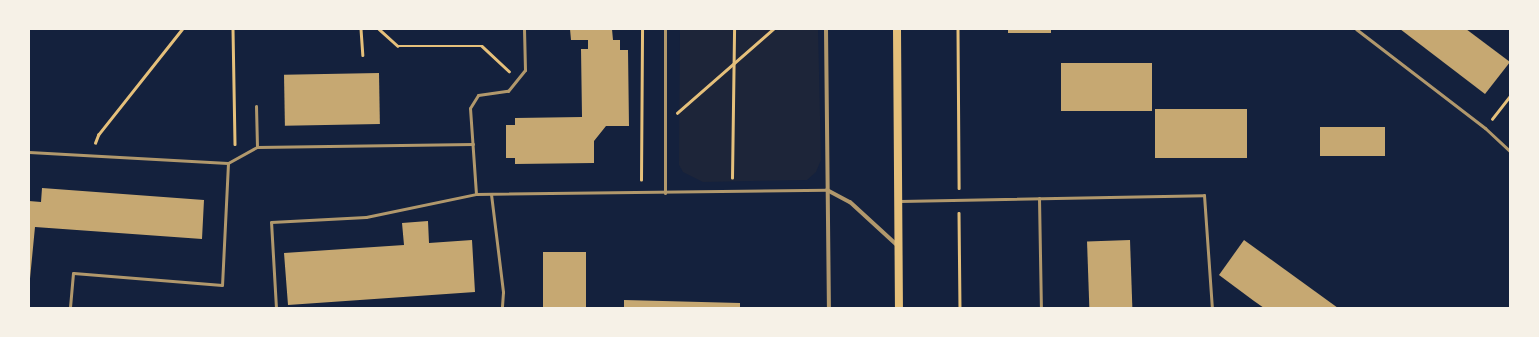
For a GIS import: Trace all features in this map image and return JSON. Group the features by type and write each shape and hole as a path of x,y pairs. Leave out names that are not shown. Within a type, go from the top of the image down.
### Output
{"main road":[{"path":"897,29 899,308"}],"street":[{"path":"826,29 829,308"},
{"path":"828,190 850,202 898,246"}],"lane":[{"path":"476,194 470,108 478,95 508,91 525,70 524,29"},
{"path":"665,29 665,193"},
{"path":"1356,29 1485,128 1510,151"},
{"path":"256,106 257,147"},
{"path":"29,152 228,164 257,147 473,144"},
{"path":"70,308 73,273 222,285 228,164"},
{"path":"276,308 271,222 366,217 476,194 828,190"},
{"path":"491,194 503,292 502,308"},
{"path":"898,201 1204,195 1212,308"},
{"path":"1039,198 1041,308"}],"path":[{"path":"90,155 98,135 182,29"},
{"path":"233,29 236,158"},
{"path":"361,29 362,55"},
{"path":"379,29 398,46 482,46 517,79"},
{"path":"641,193 642,29"},
{"path":"732,192 734,29"},
{"path":"665,124 774,29"},
{"path":"958,29 960,308"},
{"path":"1485,128 1510,96"}],"shaded area":[{"path":"680,29 818,29 821,160 816,172 807,180 703,182 683,172 679,165"}],"building":[{"path":"570,29 612,29 613,40 620,40 620,50 628,50 629,126 606,126 594,141 594,163 515,164 515,158 506,158 506,125 515,125 515,118 582,117 581,49 588,49 588,40 571,40"},
{"path":"1008,29 1051,29 1051,33 1008,33"},
{"path":"1400,29 1466,29 1510,62 1485,94"},
{"path":"1061,63 1152,63 1152,111 1061,111"},
{"path":"379,73 380,124 285,126 284,75"},
{"path":"1155,109 1247,109 1247,158 1155,158"},
{"path":"1320,127 1385,127 1385,156 1320,156"},
{"path":"42,188 204,200 202,239 35,227 29,289 29,201 41,202"},
{"path":"428,221 429,243 472,240 475,292 288,305 284,253 404,245 402,223"},
{"path":"1130,240 1132,308 1089,308 1087,242"},
{"path":"1244,240 1338,308 1264,308 1254,301 1219,275"},
{"path":"543,252 586,252 586,308 543,308"},
{"path":"624,300 740,303 740,308 624,308"}]}
